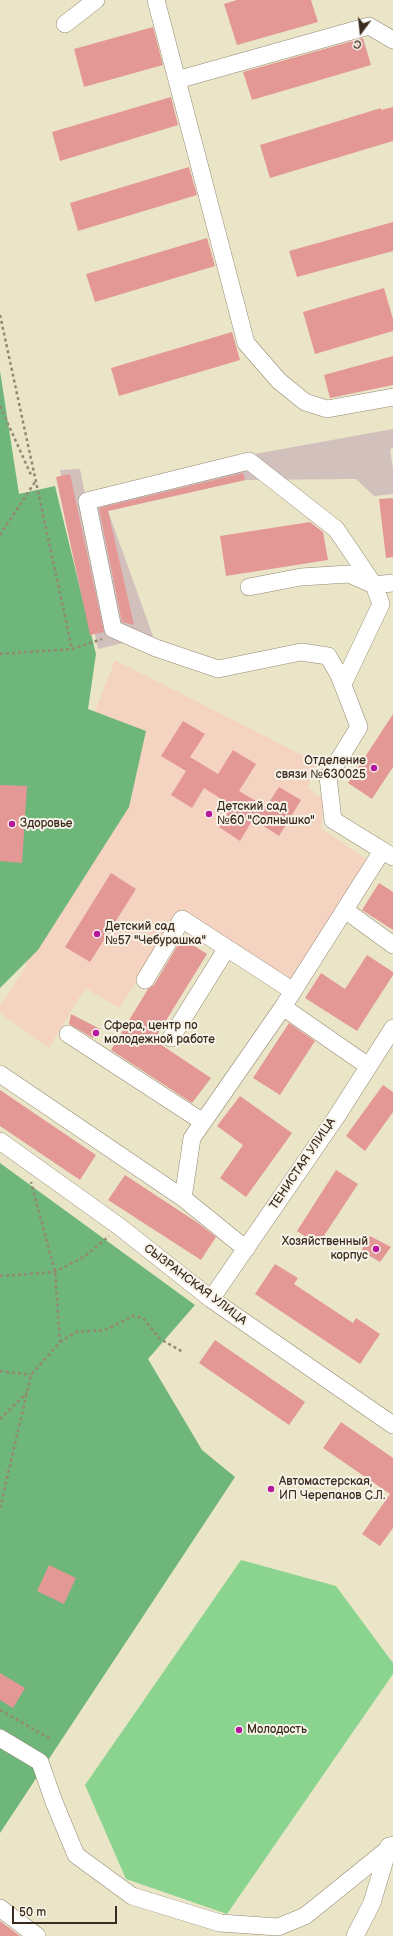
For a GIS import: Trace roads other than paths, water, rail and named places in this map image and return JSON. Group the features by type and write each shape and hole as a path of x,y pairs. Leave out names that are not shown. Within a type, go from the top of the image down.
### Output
{"street":[{"path":"64,24 96,0"},
{"path":"156,0 246,343 279,381 305,402 327,409 393,397"},
{"path":"177,80 369,26 393,40"},
{"path":"183,1198 192,1138 283,1007 345,910 388,854 333,820 328,777 359,727 343,684 328,656 301,652 218,669 156,648 113,629 87,501 249,461 336,529 374,585 381,604 343,684"},
{"path":"250,587 301,577 349,574 374,585 393,583"},
{"path":"345,910 393,945"},
{"path":"144,980 182,919 293,991"},
{"path":"171,1038 227,948"},
{"path":"283,1007 368,1066"},
{"name":"ТЕНИСТАЯ УЛИЦА","path":"212,1299 393,1028"},
{"path":"68,1034 203,1122"},
{"path":"0,1074 183,1198 246,1249"},
{"name":"СЫЗРАНСКАЯ УЛИЦА","path":"0,1141 120,1227 212,1299 393,1426"},
{"path":"0,1738 40,1762 54,1802 76,1855 132,1896 220,1923 278,1926 305,1916 391,1845"},
{"path":"355,1936 372,1903 391,1845"},
{"path":"0,1908 37,1936"}],"place":[{"name":"Отделение связи №630025","path":"374,768"},
{"name":"Детский сад №60 \"Солнышко\"","path":"209,814"},
{"name":"Здоровье","path":"12,824"},
{"name":"Детский сад №57 \"Чебурашка\"","path":"97,934"},
{"name":"Сфера, центр по молодежной работе","path":"96,1033"},
{"name":"Хозяйственный корпус","path":"376,1249"},
{"name":"Автомастерская, ИП Черепанов С.Л.","path":"271,1489"},
{"name":"Молодость","path":"239,1730"}]}
